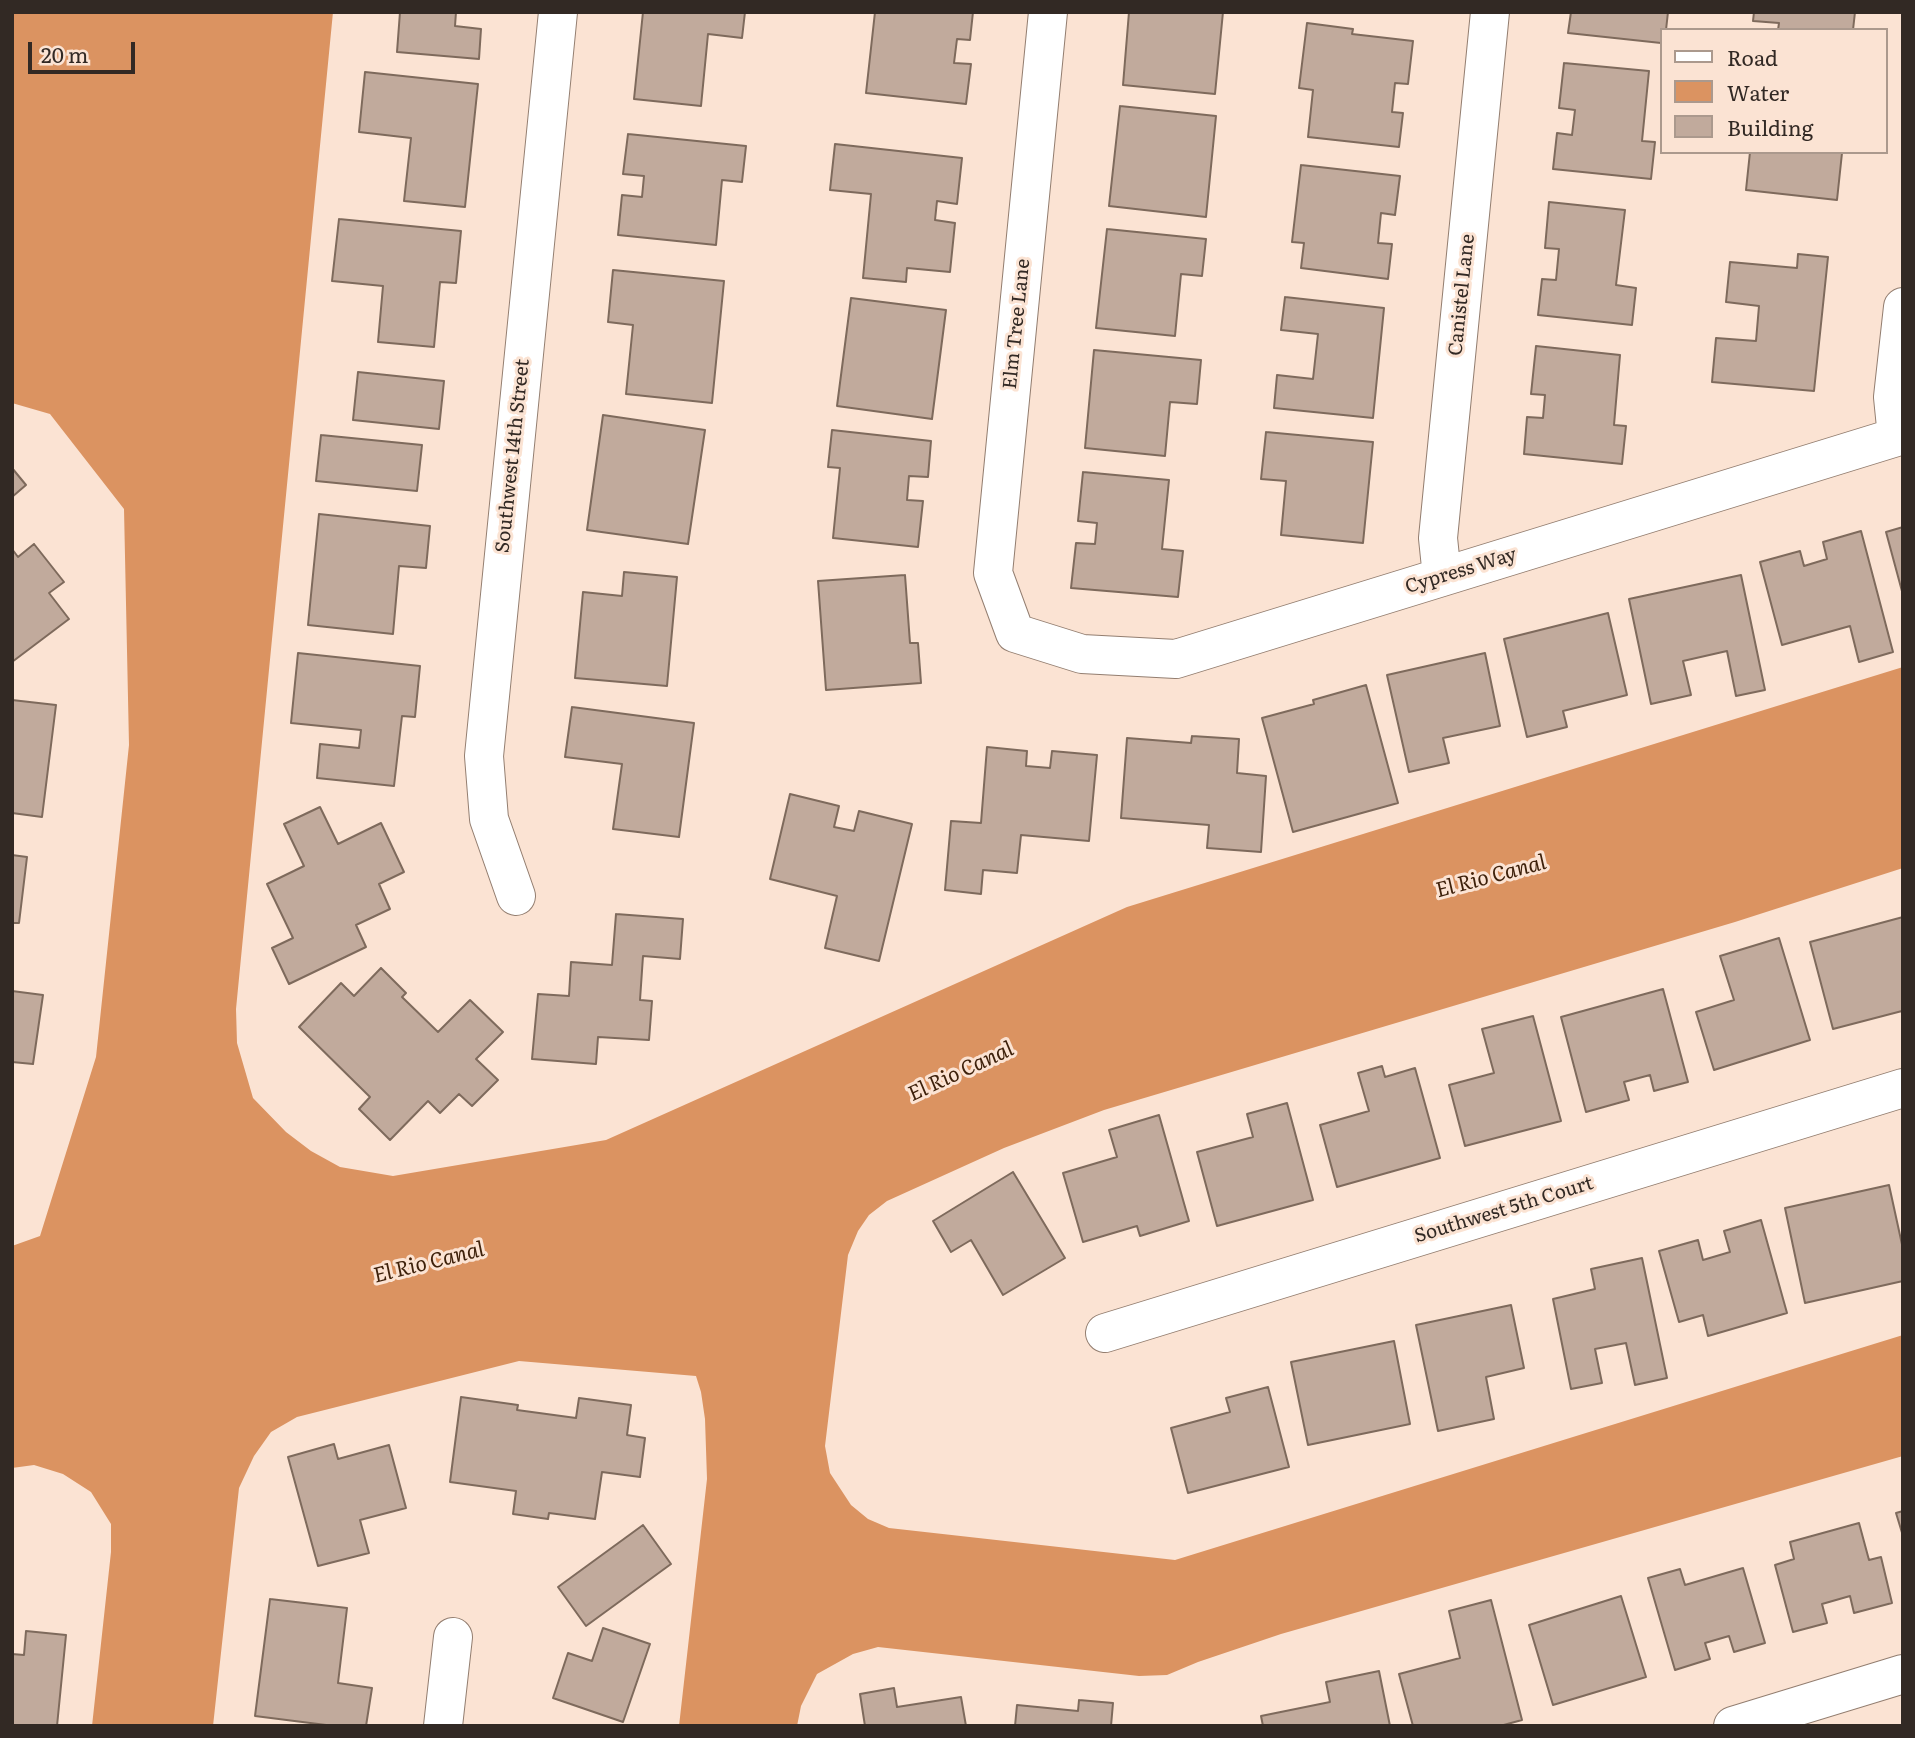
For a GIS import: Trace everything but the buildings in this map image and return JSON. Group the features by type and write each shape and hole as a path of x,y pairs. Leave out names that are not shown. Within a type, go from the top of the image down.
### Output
{"street":[{"name":"Southwest 14th Street","path":"516,896 489,819 484,756 558,12"},
{"name":"Elm Tree Lane","path":"1015,633 993,573 1048,12"},
{"name":"Canistel Lane","path":"1442,577 1438,538 1490,12"},
{"path":"1900,436 1893,397 1903,307"},
{"name":"Cypress Way","path":"1015,633 1082,654 1175,659 1900,436"},
{"name":"Southwest 5th Court","path":"1105,1333 1903,1088"},
{"path":"443,1726 453,1637"},
{"path":"1734,1726 1903,1674"}],"water":[{"name":"El Rio Canal","path":"12,12 333,12 236,1009 237,1043 253,1098 286,1132 311,1151 340,1167 393,1176 606,1140 1127,907 1903,667 1903,868 1735,922 1104,1110 1004,1148 887,1201 869,1215 858,1231 848,1255 825,1446 830,1473 851,1505 868,1519 889,1528 1175,1560 1903,1335 1903,1456 1281,1634 1167,1675 1139,1676 878,1647 853,1654 817,1674 801,1706 797,1726 679,1726 707,1479 705,1419 696,1376 519,1361 297,1417 271,1432 254,1456 239,1488 213,1726 92,1726 111,1552 111,1524 91,1492 63,1474 34,1465 12,1468 12,1246 40,1236 96,1057 129,745 124,509 50,414 12,403"}]}
